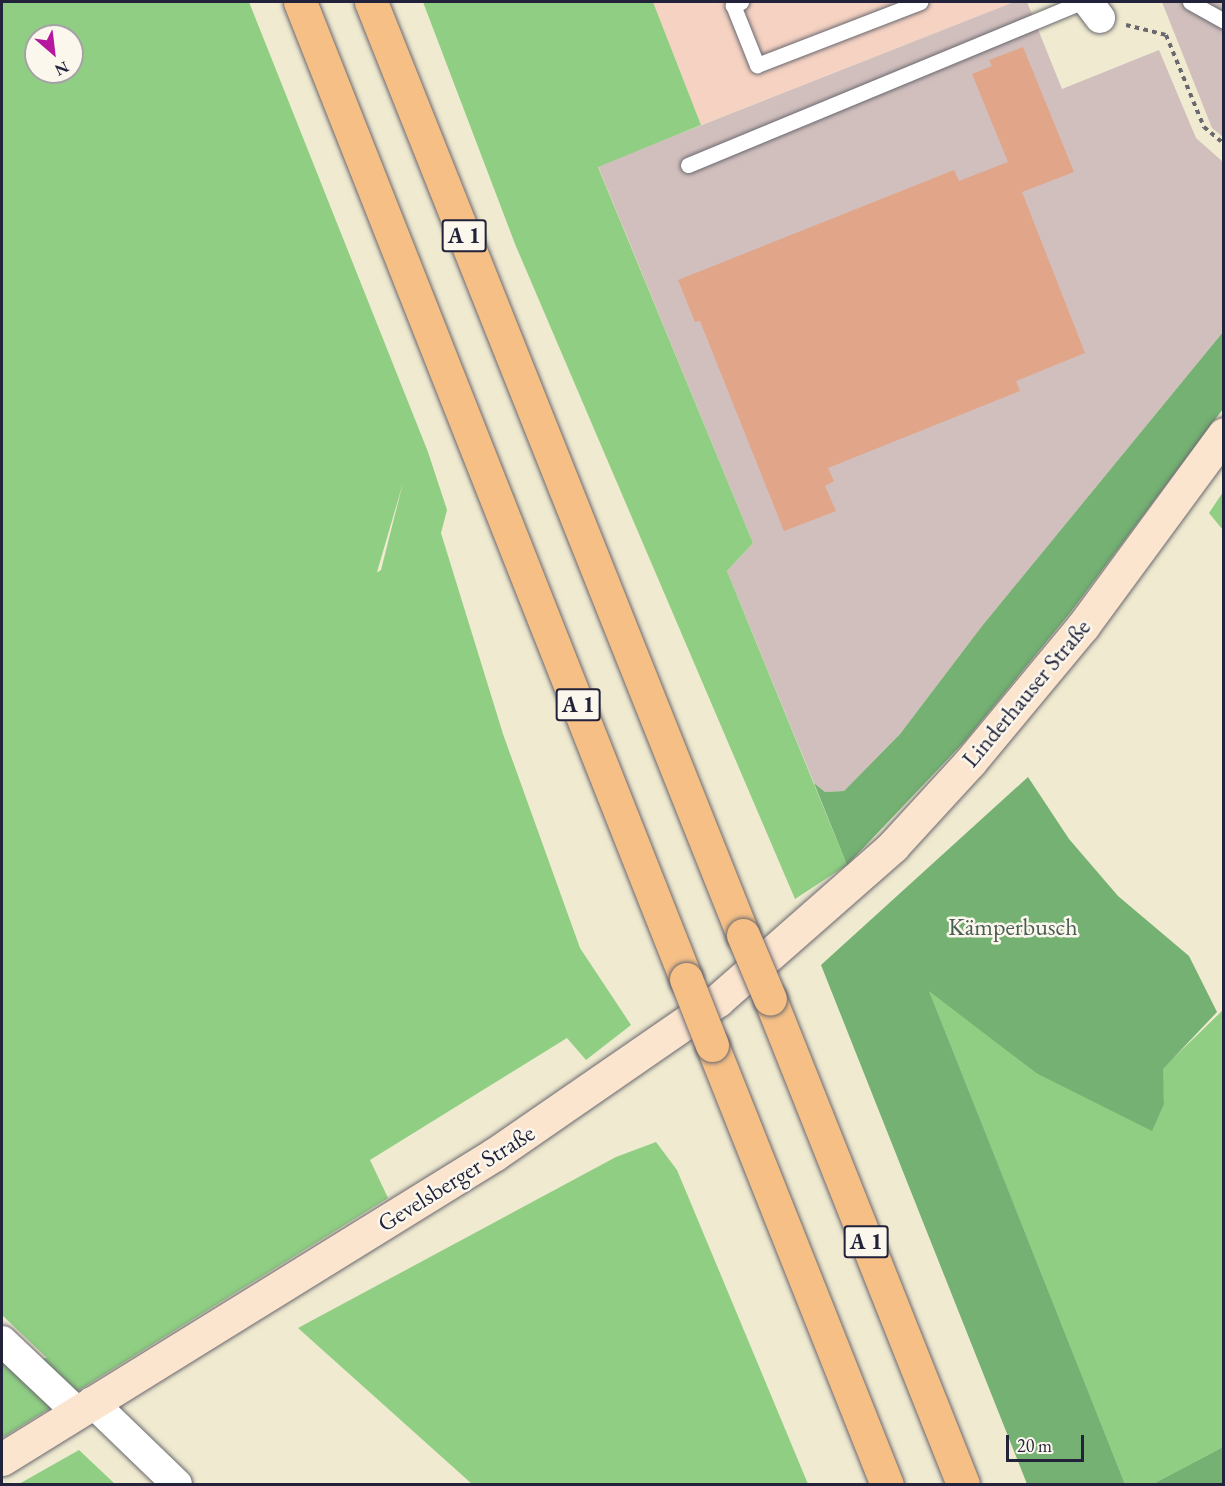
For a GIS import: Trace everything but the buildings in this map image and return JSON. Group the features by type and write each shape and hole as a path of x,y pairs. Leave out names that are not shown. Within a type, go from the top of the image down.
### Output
{"highway":[{"name":"A 1","path":"300,2 887,1485"},
{"name":"A 1","path":"371,2 963,1485"}],"main road":[{"name":"Linderhauser Straße","path":"801,928 893,846 970,762 1083,626 1224,434"},
{"name":"Gevelsberger Straße","path":"2,1459 427,1197 604,1082 718,1000 801,928"}],"street":[{"path":"2,1341 177,1485"}],"lane":[{"path":"741,2 733,5 757,65 920,2"},
{"path":"1190,2 1224,21"},
{"path":"688,165 1091,5"}],"path":[{"path":"1091,5 1166,35 1204,127 1224,144"}],"shaded area":[{"path":"653,2 1014,2 701,125"},
{"path":"1014,2 1027,2 1062,89 1159,50 1196,138 1223,162 1223,332 982,626 900,734 844,791 825,792 814,783 727,571 753,543 598,166"},
{"path":"1162,2 1223,2 1223,137 1212,128"}],"green space":[{"path":"2,2 249,2 428,452 447,510 441,533 503,734 580,948 631,1025 586,1060 567,1038 370,1160 388,1198 2,1438 2,1358 47,1358 2,1315","holes":["403,483 381,570 377,572"]},
{"path":"423,2 653,2 701,125 598,167 753,543 727,571 847,865 795,899 515,244"},
{"path":"1223,332 1223,409 1070,613 965,741 847,865 814,783 825,792 844,791 900,734 982,626"},
{"path":"1223,492 1223,530 1209,513"},
{"name":"Kämperbusch","path":"1028,777 1069,839 1118,896 1189,956 1217,1012 1163,1069 1164,1104 1152,1131 1036,1073 929,991 1125,1484 1027,1484 821,965"},
{"path":"928,989 1036,1073 1164,1104 1162,1069 1223,1010 1223,1447 1153,1484 1125,1484"},
{"path":"656,1142 677,1170 808,1484 472,1484 298,1328 616,1157"},
{"path":"1223,1447 1223,1484 1153,1484"},
{"path":"79,1450 115,1484 19,1484"}]}
